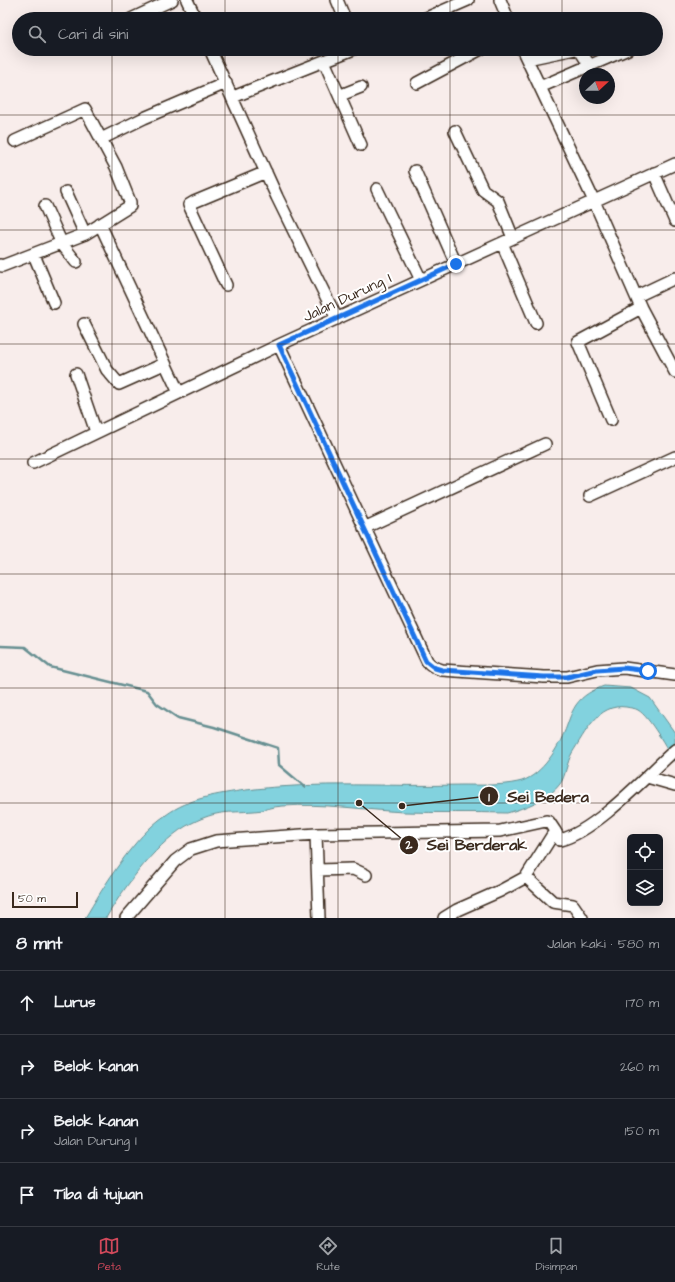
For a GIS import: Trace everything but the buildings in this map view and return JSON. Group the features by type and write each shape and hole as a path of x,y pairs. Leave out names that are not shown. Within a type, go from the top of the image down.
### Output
{"street":[{"path":"146,12 172,0"},
{"path":"187,0 193,12"},
{"path":"337,0 342,12"},
{"path":"440,12 468,0"},
{"path":"500,0 505,12"},
{"path":"213,56 266,172 336,319"},
{"path":"232,97 336,56"},
{"path":"417,83 468,56"},
{"path":"525,56 594,201 641,308 675,372"},
{"path":"527,60 544,56"},
{"path":"584,56 590,66"},
{"path":"540,87 612,56"},
{"path":"324,61 341,95 361,145"},
{"path":"101,139 144,118 226,83"},
{"path":"341,95 361,87"},
{"path":"0,265 2,266 34,255 85,234 131,204 116,167 85,109 15,141"},
{"path":"455,131 483,190 498,201 513,238"},
{"name":"Jalan Durung I","path":"33,463 279,345 675,164"},
{"path":"415,171 456,264"},
{"path":"226,285 192,214 190,204 266,172"},
{"path":"654,173 675,221"},
{"path":"377,189 421,280"},
{"path":"66,192 85,234"},
{"path":"45,206 62,244 76,262"},
{"path":"100,224 164,364 179,393"},
{"path":"502,243 536,323"},
{"path":"34,255 54,303"},
{"path":"637,296 675,278"},
{"path":"611,420 578,342 641,308"},
{"path":"84,324 107,370 119,384 164,364"},
{"path":"279,345 426,661 435,668 544,677 567,677 597,670 624,668 675,675"},
{"path":"76,374 96,432"},
{"path":"364,528 545,444"},
{"path":"590,496 675,457"},
{"path":"126,918 175,861 191,849 202,845 229,840 316,834 500,831 546,821 552,825 560,840 569,837 604,814 647,777 675,750"},
{"path":"647,777 675,785"},
{"path":"444,918 457,910 500,891 526,877 555,832"},
{"path":"316,834 319,918"},
{"path":"318,870 353,870 366,875"},
{"path":"526,877 553,902 573,905 582,918"}],"water":[{"path":"604,686 631,688 650,698 675,733 675,762 648,719 643,714 634,708 616,707 600,715 587,729 572,753 560,784 550,794 529,806 507,813 404,812 298,805 279,806 258,811 216,814 192,823 180,830 155,851 133,878 106,918 85,918 101,891 131,848 154,824 184,804 214,795 273,787 327,785 490,785 526,780 540,770 551,756 561,740 572,712 579,701 588,693"}],"waterway":[{"path":"0,646 25,647 50,667 147,691 157,704 178,718 214,727 278,748 279,765 305,787"}],"place":[{"name":"Sei Berderak","path":"359,803"},
{"name":"Sei Bedera","path":"402,806"}],"route":[{"path":"456,264 279,345 426,661 435,668 442,670 544,677 567,677 597,670 624,668 648,671"}]}
